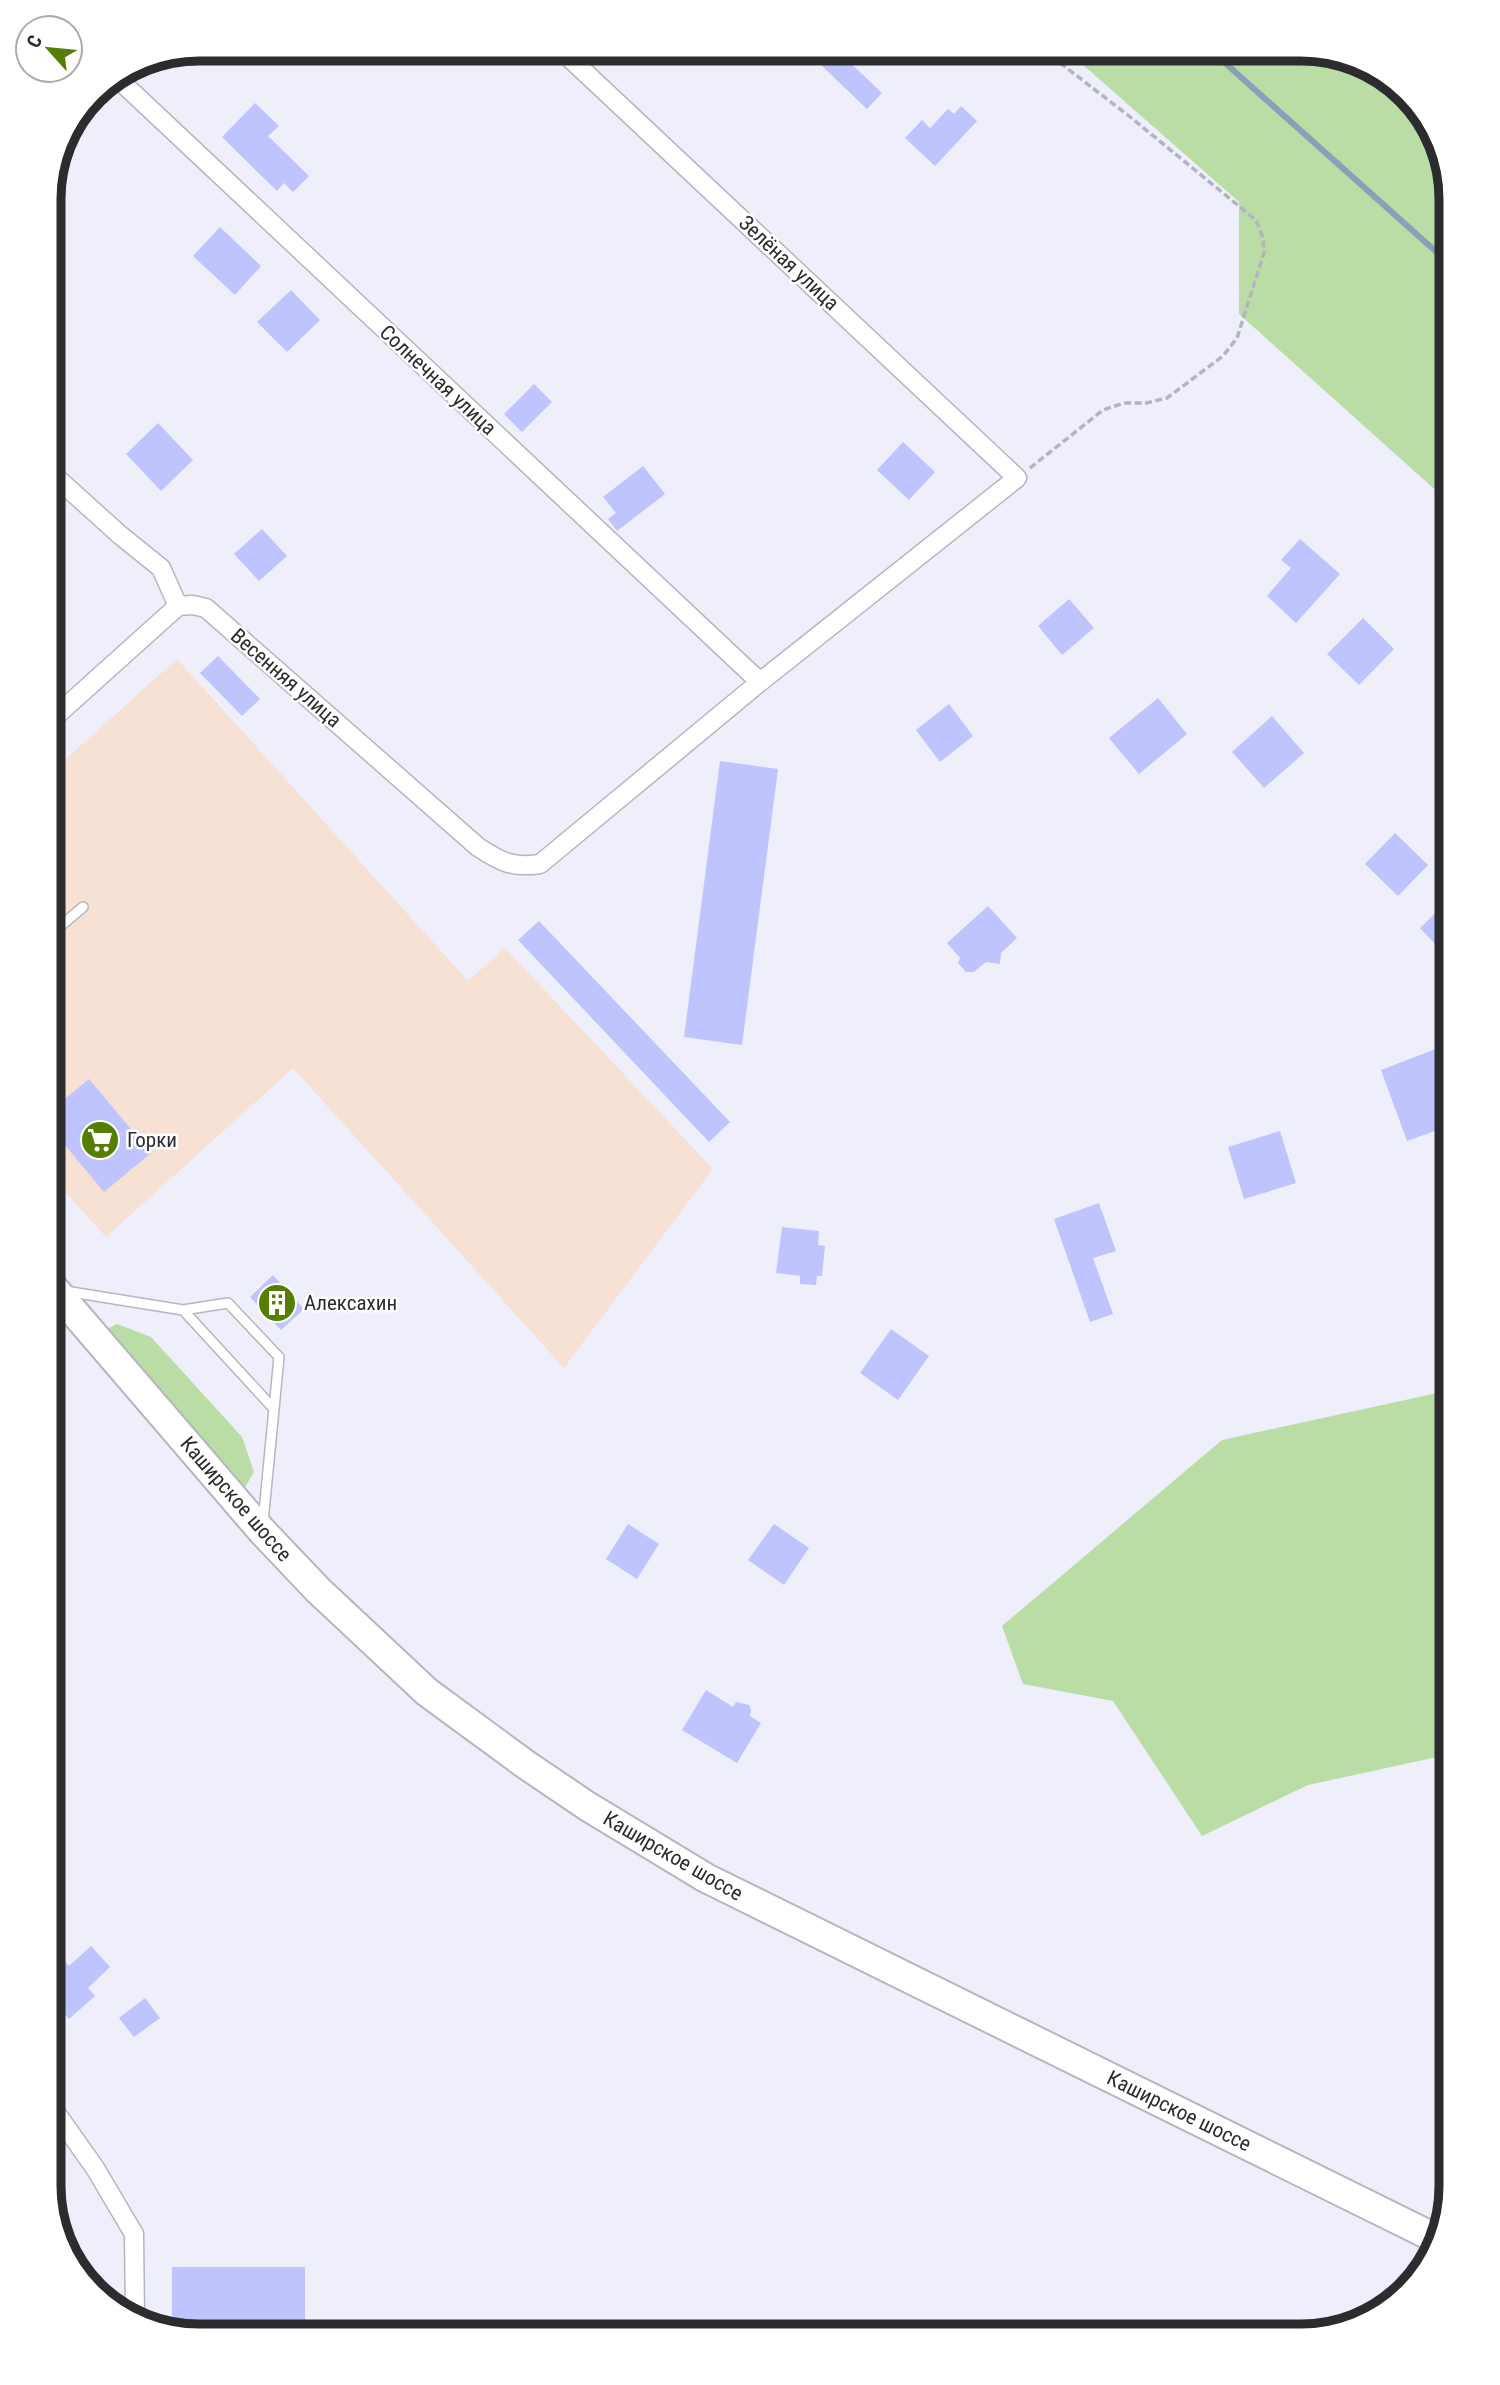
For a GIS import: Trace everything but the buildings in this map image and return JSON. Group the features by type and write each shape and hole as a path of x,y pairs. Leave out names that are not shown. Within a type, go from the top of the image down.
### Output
{"main road":[{"name":"Каширское шоссе","path":"61,1297 262,1531 344,1616 427,1692 587,1806 706,1878 1429,2235"}],"street":[{"name":"Зелёная улица","path":"574,62 1017,478"},
{"name":"Солнечная улица","path":"123,84 760,682"},
{"path":"760,682 1017,478"},
{"path":"62,483 161,568 178,606 62,711"},
{"name":"Весенняя улица","path":"178,606 206,608 478,847 500,862 523,867 540,864 760,682"},
{"path":"61,2120 95,2168 134,2234 135,2308"}],"lane":[{"path":"62,925 82,907"},
{"path":"61,1288 183,1310 228,1303 279,1357 262,1531"},
{"path":"183,1310 274,1409"}],"path":[{"path":"1017,478 1103,410 1124,403 1146,403 1167,398 1223,356 1237,338 1264,253 1263,238 1256,220 1059,62"}],"shaded area":[{"path":"177,659 468,981 505,948 713,1169 564,1368 293,1068 106,1237 62,1188 62,763"}],"green space":[{"path":"1080,62 1328,64 1362,75 1378,84 1405,108 1425,138 1438,181 1439,493 1239,314 1239,202"},
{"path":"117,1324 151,1337 242,1437 254,1472 244,1489 107,1329"},
{"path":"1439,1393 1439,1757 1308,1785 1202,1836 1113,1701 1023,1684 1002,1626 1222,1440"}],"waterway":[{"path":"1224,62 1439,254"}],"place":[{"name":"Горки","path":"100,1140"},
{"name":"Алексахин","path":"277,1303"}]}
